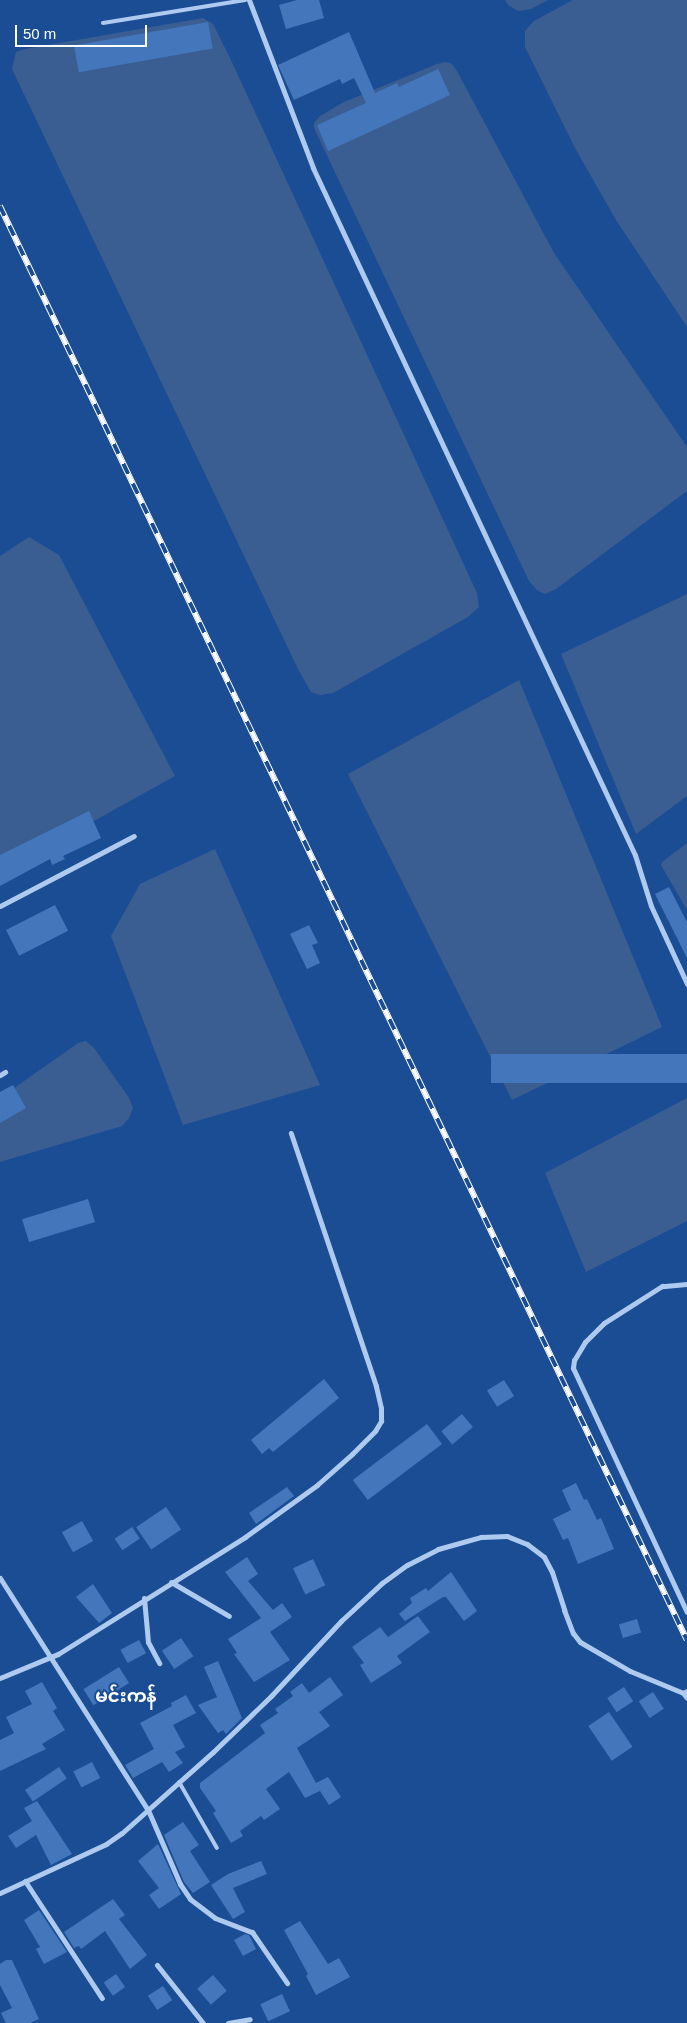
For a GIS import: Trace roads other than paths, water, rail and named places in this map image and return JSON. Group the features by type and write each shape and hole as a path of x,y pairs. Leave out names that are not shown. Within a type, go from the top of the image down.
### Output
{"street":[{"path":"247,0 313,168 635,855 651,906 687,984"},
{"path":"0,906 134,836"},
{"path":"0,1678 52,1657 144,1598 245,1537 317,1485 375,1431 381,1421 381,1408 376,1386 291,1133"},
{"path":"687,1284 662,1286 604,1323 585,1342 574,1360 573,1368 687,1612"},
{"path":"0,1893 106,1844 148,1810 264,1702 340,1621 382,1583 407,1565 438,1549 481,1537 507,1536 527,1544 544,1558 552,1572 573,1633 580,1642 630,1671 685,1692 687,1698"},
{"path":"0,1578 148,1810 180,1884 190,1899 215,1918 252,1932 287,1983"},
{"path":"171,1582 229,1616"},
{"path":"144,1598 148,1642 160,1663"},
{"path":"25,1881 102,1998"},
{"path":"157,1965 203,2023"},
{"path":"228,2023 250,2019"}],"lane":[{"path":"103,23 247,0"},
{"path":"179,1782 217,1848"}],"water":[{"path":"505,0 548,0 531,9 518,11 508,5"},
{"path":"573,0 687,0 687,327 616,220 575,148 525,47 525,31 534,21"},
{"path":"203,18 213,24 230,58 477,593 479,607 468,617 333,693 320,695 311,692 298,669 12,69 16,52 25,49"},
{"path":"446,62 452,64 457,71 554,253 687,447 687,491 556,589 545,594 537,590 529,581 314,128 314,123 320,116 344,102"},
{"path":"29,537 59,555 175,776 0,873 0,556"},
{"path":"687,594 687,796 636,834 561,654"},
{"path":"519,680 662,1027 512,1100 348,774"},
{"path":"687,843 687,910 661,865 662,862"},
{"path":"215,849 320,1085 183,1125 111,936 140,884"},
{"path":"86,1041 94,1048 129,1098 133,1108 129,1118 122,1126 0,1162 0,1098 78,1043"},
{"path":"687,1098 687,1221 586,1272 545,1173"}],"railway":[{"path":"0,206 687,1640"}],"district":[{"name":"မင်းကန်","path":"126,1696"}]}
